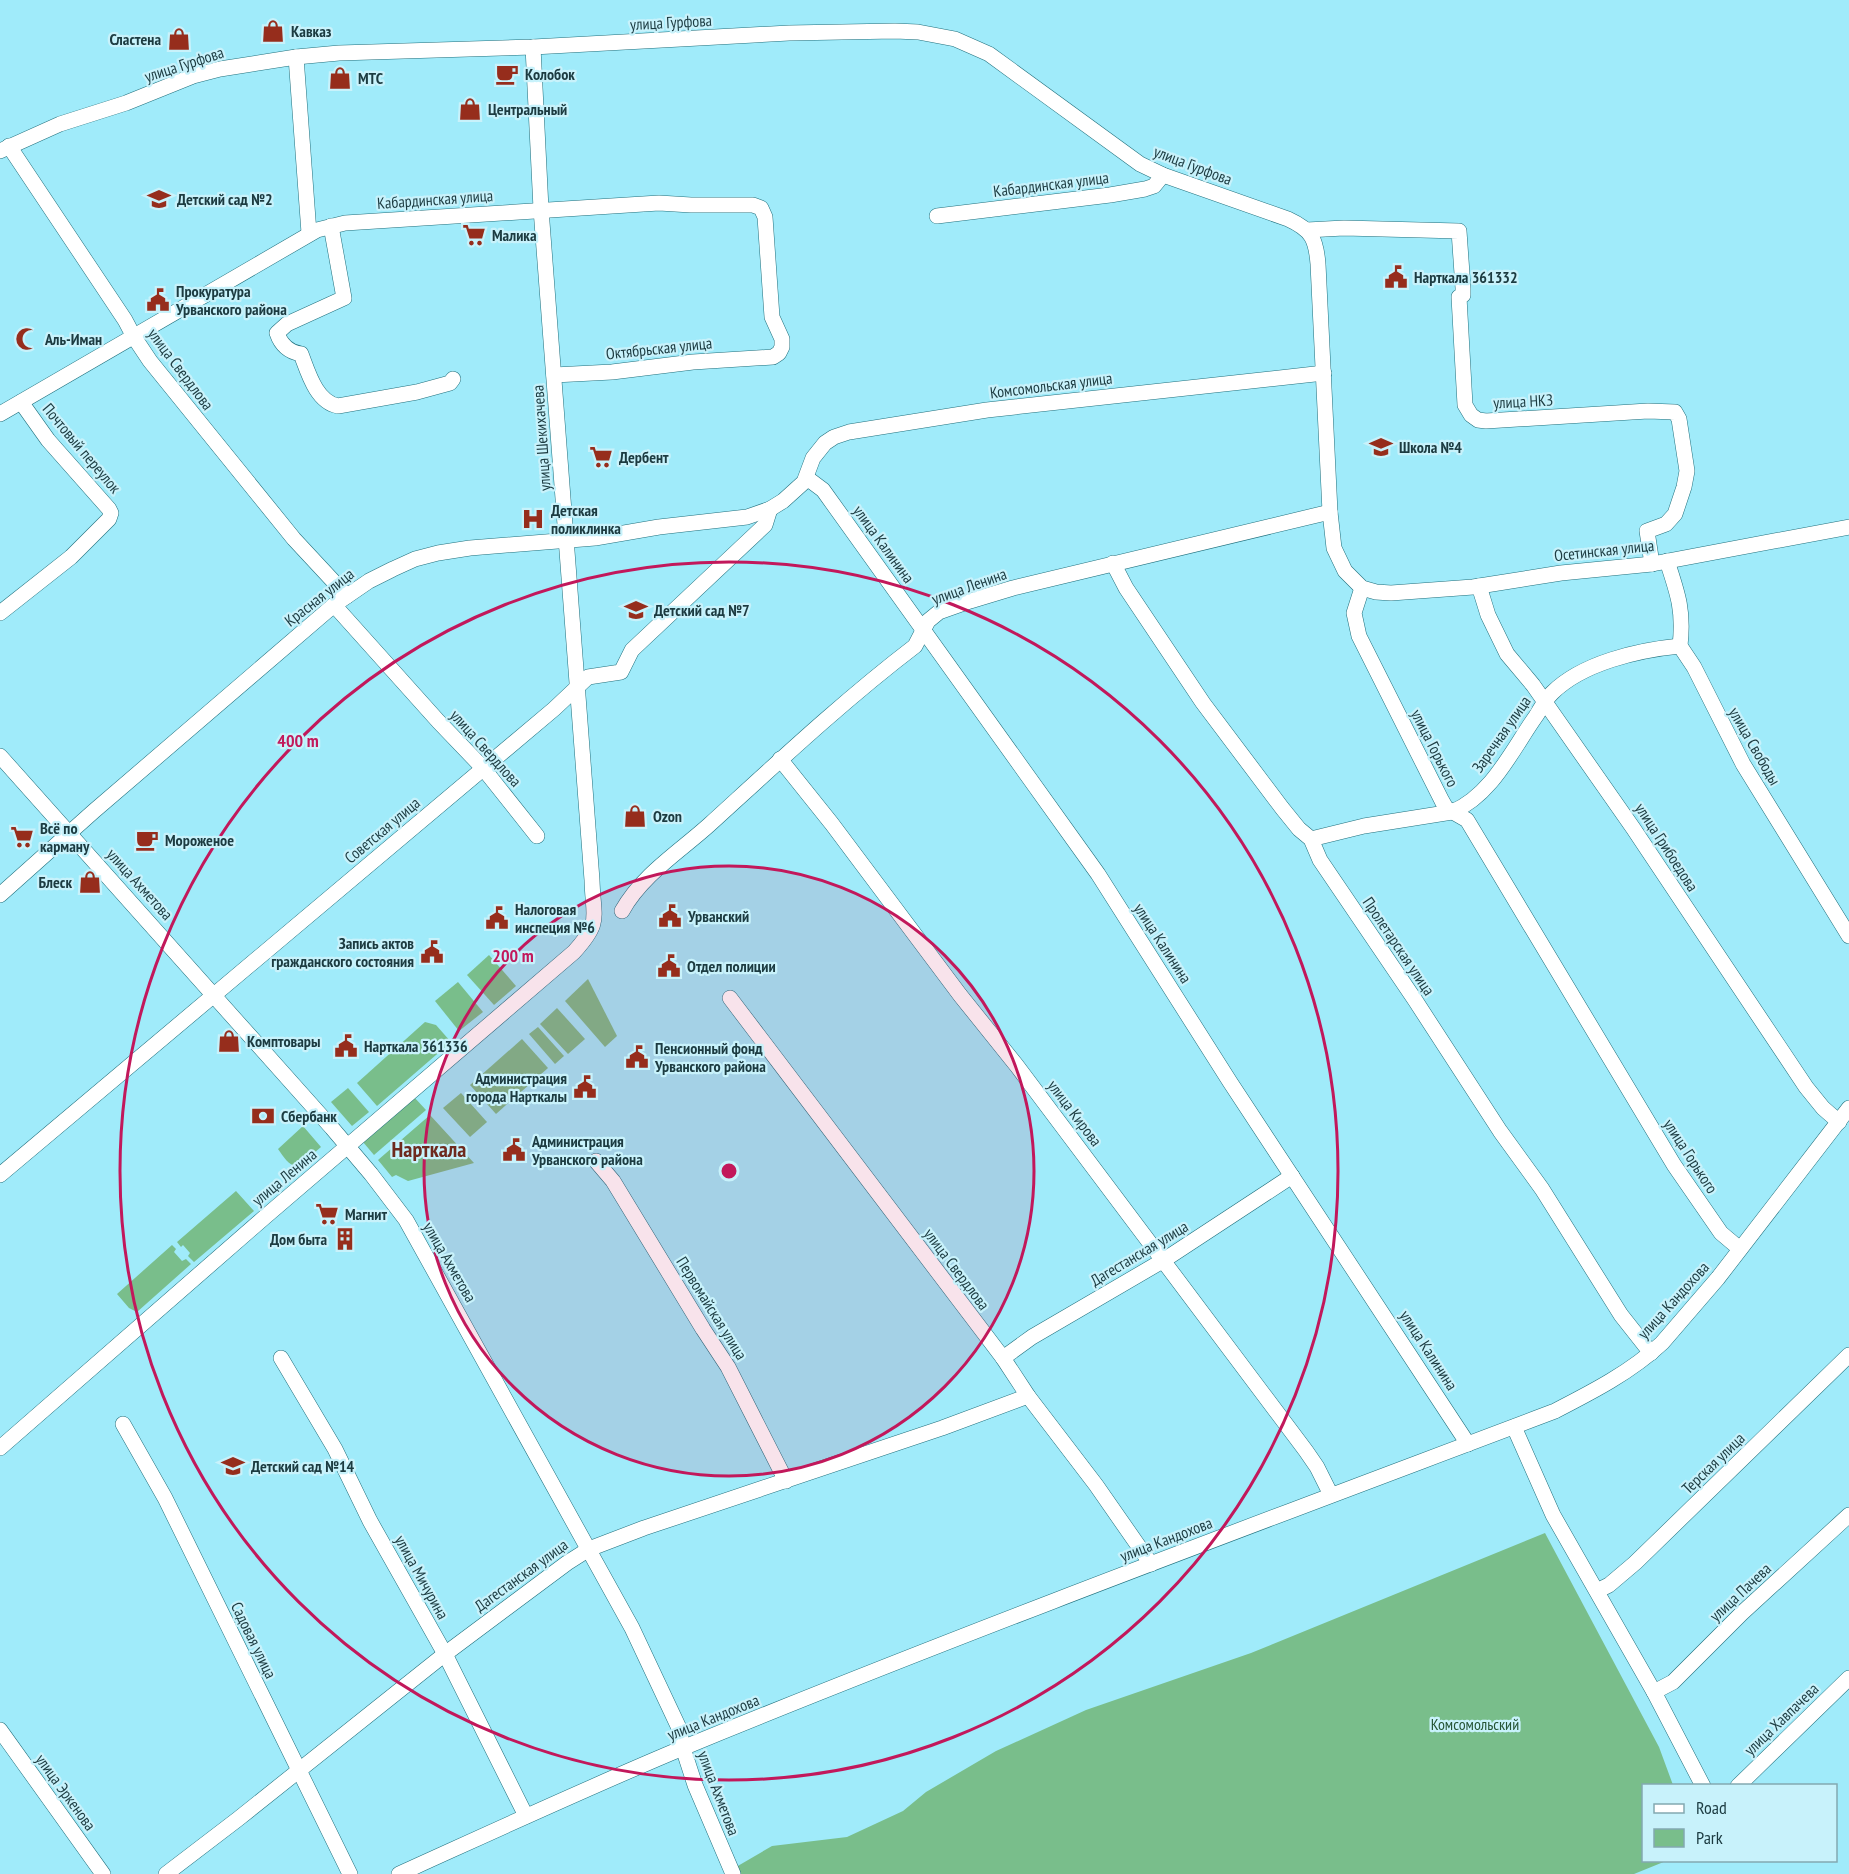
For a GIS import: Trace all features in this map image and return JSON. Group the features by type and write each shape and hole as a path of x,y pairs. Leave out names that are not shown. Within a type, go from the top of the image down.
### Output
{"street":[{"name":"улица Гурфова","path":"5,148 60,124 126,103 193,76 219,69 296,57 339,53 533,48 789,33 895,32 942,36 964,42 989,54 1132,159 1163,175 1288,219 1307,230"},
{"name":"улица Шекихачева","path":"533,48 541,209 594,911 594,926 590,933"},
{"path":"296,57 309,234"},
{"name":"улица Свердлова","path":"5,148 125,320 150,361 438,721 483,768 537,836"},
{"name":"Кабардинская улица","path":"937,216 1145,189 1154,186 1163,175"},
{"name":"Кабардинская улица","path":"0,414 309,234 345,223 659,203 753,205 761,208 765,217 772,316 782,339 779,353 773,357 768,356"},
{"path":"331,226 344,298 287,324 277,333 285,347 301,354 312,383 328,402 338,406 417,392 450,383 453,379"},
{"name":"улица НКЗ","path":"1307,230 1344,228 1459,231 1464,288 1463,295 1459,297 1465,405 1471,415 1478,420 1648,411 1675,412 1679,419 1687,471 1675,514 1666,524 1647,531 1660,563"},
{"path":"1307,230 1314,238 1316,247 1330,512 1334,548 1345,571 1362,588"},
{"name":"Октябрьская улица","path":"554,375 612,372 768,356"},
{"name":"Комсомольская улица","path":"807,478 813,458 819,449 829,440 849,432 987,410 1324,373"},
{"name":"Почтовый переулок","path":"0,613 71,557 109,519 111,513 48,440 21,402"},
{"name":"Красная улица","path":"0,895 340,600 369,581 415,559 470,548 567,541 747,517 770,509 794,493 807,478"},
{"name":"улица Калинина","path":"807,478 823,490 1098,874 1468,1444"},
{"name":"Советская улица","path":"0,1174 588,677 621,672 632,650 765,525 770,509"},
{"name":"улица Ленина","path":"622,911 638,887 780,759 915,645 928,621 939,612 1013,588 1330,512"},
{"name":"Осетинская улица","path":"1362,588 1391,593 1479,586 1561,573 1660,563 1849,527"},
{"name":"Пролетарская улица","path":"1113,563 1126,588 1203,703 1282,808 1299,829 1311,839 1320,860 1500,1131 1542,1189 1621,1314 1652,1353"},
{"path":"1660,563 1681,606 1680,646"},
{"name":"улица Грибоедова","path":"1479,586 1488,615 1507,654 1545,702 1633,828 1800,1078 1823,1108 1839,1122"},
{"name":"улица Горького","path":"1362,588 1354,613 1359,636 1420,761 1446,807 1462,816 1469,824 1674,1165 1721,1233 1740,1249"},
{"name":"Заречная улица","path":"1311,839 1364,826 1452,812 1475,797 1491,782 1556,689 1596,666 1626,655 1680,646"},
{"name":"улица Свободы","path":"1680,646 1694,668 1743,764 1849,936"},
{"name":"улица Ахметова","path":"0,756 347,1146 371,1174 415,1235 632,1628 679,1728 695,1785 733,1874"},
{"name":"улица Кирова","path":"780,759 1164,1260 1306,1451 1317,1467 1330,1496"},
{"name":"улица Ленина","path":"0,1448 574,952 590,933"},
{"name":"улица Свердлова","path":"730,998 1003,1358 1028,1396 1096,1485 1151,1564"},
{"name":"улица Кандохова","path":"399,1874 683,1748 1151,1564 1555,1411 1590,1393 1652,1353 1718,1278 1849,1108"},
{"name":"Первомайская улица","path":"596,1161 613,1181 728,1367 786,1480"},
{"name":"Дагестанская улица","path":"1003,1358 1032,1337 1164,1260 1292,1176"},
{"name":"Терская улица","path":"1597,1591 1620,1577 1651,1548 1849,1355"},
{"name":"улица Мичурина","path":"281,1358 335,1449 370,1521 446,1654 526,1816"},
{"name":"Дагестанская улица","path":"166,1874 446,1654 589,1549 942,1428 1028,1396"},
{"name":"Садовая улица","path":"123,1424 151,1472 350,1874"},
{"path":"1514,1427 1553,1515 1654,1692 1702,1784"},
{"name":"улица Пачева","path":"1654,1692 1672,1682 1742,1613 1849,1515"},
{"name":"улица Хавпачева","path":"1739,1784 1849,1678"},
{"name":"улица Эркенова","path":"0,1730 103,1874"}],"green space":[{"path":"489,955 516,986 494,1005 467,975"},
{"path":"588,979 617,1036 605,1047 565,1001"},
{"path":"458,982 483,1012 459,1031 435,1001"},
{"path":"557,1008 585,1039 568,1054 540,1024"},
{"path":"425,1022 436,1025 451,1042 377,1106 357,1083"},
{"path":"538,1027 564,1056 555,1064 529,1034"},
{"path":"522,1039 548,1068 496,1114 470,1085"},
{"path":"348,1088 369,1112 352,1126 331,1102"},
{"path":"461,1093 487,1122 470,1137 443,1108"},
{"path":"414,1097 426,1110 374,1155 363,1142"},
{"path":"430,1115 474,1163 408,1181 396,1175 392,1177 378,1160"},
{"path":"303,1126 321,1147 299,1166 295,1166 287,1161 278,1149"},
{"path":"236,1191 254,1211 194,1262 188,1256 190,1253 177,1242"},
{"path":"172,1245 176,1249 174,1252 182,1261 186,1259 191,1264 137,1312 129,1308 117,1294"},
{"name":"Комсомольский","path":"1545,1533 1659,1747 1673,1784 1642,1784 1642,1862 1664,1862 1634,1874 724,1874 772,1846 847,1837 903,1811 926,1792 996,1751 1086,1710 1251,1653"}],"place":[{"name":"Кавказ","path":"273,31"},
{"name":"Сластена","path":"179,39"},
{"name":"Колобок","path":"507,74"},
{"name":"МТС","path":"340,78"},
{"name":"Центральный","path":"470,109"},
{"name":"Детский сад №2","path":"159,199"},
{"name":"Малика","path":"474,235"},
{"name":"Нарткала 361332","path":"1396,277"},
{"name":"Прокуратура Урванского района","path":"158,300"},
{"name":"Аль-Иман","path":"27,339"},
{"name":"Школа №4","path":"1381,447"},
{"name":"Дербент","path":"601,457"},
{"name":"Детская поликлинка","path":"533,519"},
{"name":"Детский сад №7","path":"636,610"},
{"name":"Ozon","path":"635,816"},
{"name":"Всё по карману","path":"22,837"},
{"name":"Мороженое","path":"147,840"},
{"name":"Блеск","path":"90,882"},
{"name":"Урванский","path":"670,916"},
{"name":"Налоговая инспеция №6","path":"497,918"},
{"name":"Запись актов гражданского состояния","path":"432,952"},
{"name":"Отдел полиции","path":"669,966"},
{"name":"Комптовары","path":"229,1041"},
{"name":"Нарткала 361336","path":"346,1046"},
{"name":"Пенсионный фонд Урванского района","path":"637,1057"},
{"name":"Администрация города Нарткалы","path":"585,1087"},
{"name":"Сбербанк","path":"263,1116"},
{"name":"Администрация Урванского района","path":"514,1150"},
{"name":"Магнит","path":"327,1214"},
{"name":"Дом быта","path":"345,1239"},
{"name":"Детский сад №14","path":"233,1466"}],"district":[{"name":"Нарткала","path":"429,1149"}]}
